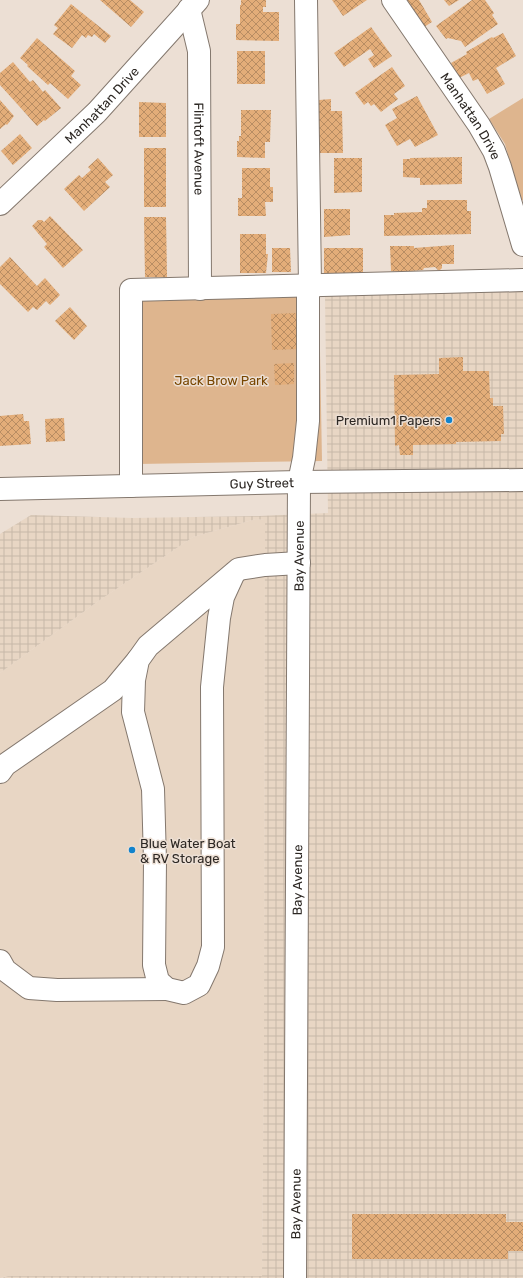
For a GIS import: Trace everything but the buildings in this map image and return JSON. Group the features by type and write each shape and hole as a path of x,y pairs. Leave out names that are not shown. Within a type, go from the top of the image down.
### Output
{"street":[{"name":"Bay Avenue","path":"295,1278 299,482 304,458 308,421 308,296 310,286 306,0"},
{"name":"Manhattan Drive","path":"393,0 479,125 494,151 523,245"},
{"name":"Manhattan Drive","path":"0,204 97,112 194,5"},
{"name":"Flintoft Avenue","path":"194,5 199,51 200,289"},
{"path":"131,486 131,290 523,280"},
{"name":"Guy Street","path":"0,489 299,482 523,480"},
{"path":"0,772 5,765 112,690 148,646 238,569 265,564 298,563"},
{"path":"0,960 5,970 29,988 57,990 167,988 184,993 200,986 208,966 212,946 212,686 218,618 223,597 234,573"},
{"path":"138,660 134,680 133,712 152,789 155,861 154,965 158,981 167,988"}],"shaded area":[{"path":"523,289 523,1278 2,1278 8,1276 262,1276 265,520 256,519 193,537 97,602 0,673 0,534 31,515 133,518 259,516 328,513 325,296"},
{"name":"Blue Water Boat & RV Storage","path":"256,519 265,520 262,1276 8,1276 0,1278 0,673 97,602 193,537"}],"green space":[{"path":"523,98 523,200 521,201 505,144 489,119"},
{"name":"Jack Brow Park","path":"319,296 322,461 138,464 135,299"}],"pier":[{"path":"507,0 523,0 523,16 519,18"}],"place":[{"name":"Premium1 Papers","path":"449,420"},
{"name":"Blue Water Boat & RV Storage","path":"132,850"}]}
